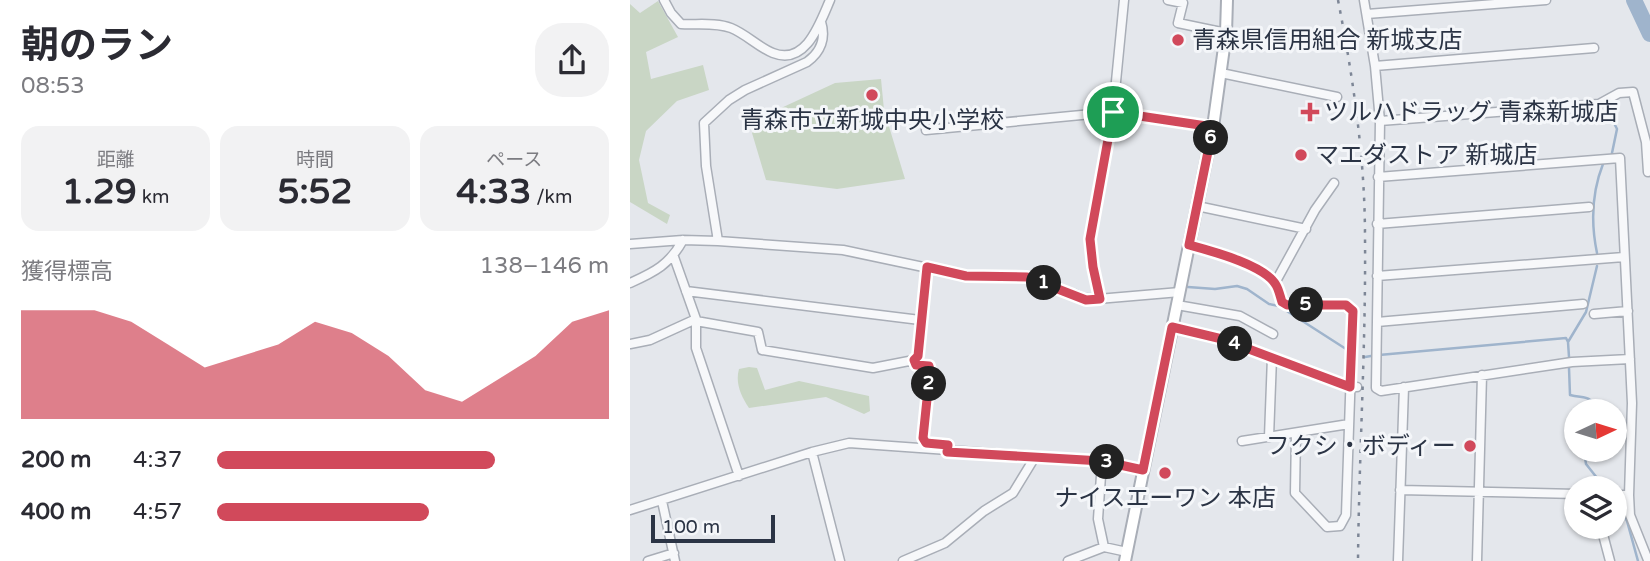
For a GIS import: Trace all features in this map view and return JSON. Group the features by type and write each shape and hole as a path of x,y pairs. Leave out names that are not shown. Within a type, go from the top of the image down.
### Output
{"main road":[{"path":"1126,556 1213,127 1226,33 1227,0"}],"street":[{"path":"664,0 681,24 722,25 782,56 799,53 821,22 830,0"},
{"path":"1100,299 1090,239 1113,112 1124,0"},
{"path":"1168,0 1183,3 1178,23 1226,33"},
{"path":"1364,0 1375,66 1380,121 1376,388"},
{"path":"1367,13 1546,0"},
{"path":"718,241 706,166 704,123 729,100 745,90 815,56 821,46 821,22"},
{"path":"1375,66 1594,48"},
{"path":"1221,73 1337,97"},
{"path":"1380,121 1599,104 1619,93 1633,92 1646,142 1648,172"},
{"path":"926,130 1113,112 1213,127"},
{"path":"1378,177 1620,158 1632,403 1630,515 1648,560"},
{"path":"1275,283 1315,209 1334,183"},
{"path":"1197,206 1306,229"},
{"path":"1377,224 1589,207"},
{"path":"630,283 651,274 674,257 683,240"},
{"path":"630,244 683,240 843,250 966,276 1027,277 1086,300 1180,292"},
{"path":"1189,245 1227,255 1247,264 1275,283 1282,302 1287,305 1346,305 1353,311 1357,387 1349,424 1346,515 1340,526 1327,527 1295,493 1296,433"},
{"path":"674,257 696,320 696,348 739,476"},
{"path":"1377,276 1624,257"},
{"path":"630,344 650,340 696,320 758,332 762,350 873,368 914,360 918,356 927,267"},
{"path":"686,291 920,320"},
{"path":"1377,322 1583,304"},
{"path":"1177,305 1240,316 1273,334"},
{"path":"1594,314 1628,311"},
{"path":"1172,327 1222,339 1357,387 1376,388 1381,391 1572,362 1630,359"},
{"path":"1269,437 1272,357"},
{"path":"914,360 916,365 929,366 930,370 923,438 926,443 948,445 947,452"},
{"path":"1477,561 1482,375"},
{"path":"1398,561 1404,387"},
{"path":"1242,442 1349,424"},
{"path":"630,510 812,452 849,443 1102,461 1143,470"},
{"path":"812,452 840,561"},
{"path":"903,561 945,543 1013,492 1035,457"},
{"path":"1102,461 1098,519 1104,547"},
{"path":"1400,490 1564,494"},
{"path":"648,561 675,557 662,501"},
{"path":"1604,539 1610,561"},
{"path":"1068,561 1104,547 1126,556"}],"green space":[{"path":"658,1 678,37 646,52 651,79 703,65 709,90 677,101 646,131 639,160 648,203 670,215 667,224 630,202 630,4 640,13"},
{"path":"881,79 884,110 905,179 837,189 766,180 752,133 766,115 835,83"},
{"path":"757,368 765,390 799,381 869,396 870,411 864,414 826,397 749,408 741,394 738,379 739,369"}],"waterway":[{"path":"1634,0 1650,34"},
{"path":"1608,111 1617,129 1612,153"},
{"path":"1597,253 1594,208 1603,164"},
{"path":"1568,342 1586,312 1597,266"},
{"path":"1188,287 1215,289 1237,286 1247,289 1346,349"},
{"path":"1076,290 1093,294"},
{"path":"1379,355 1566,338 1569,357"},
{"path":"1365,357 1371,356"},
{"path":"1569,368 1570,395 1588,399"},
{"path":"1586,462 1596,476"},
{"path":"1627,521 1638,561"}],"railway":[{"path":"1338,0 1349,58 1363,177 1365,278 1358,561"}],"place":[{"name":"青森県信用組合 新城支店","path":"1178,40"},
{"name":"青森市立新城中央小学校","path":"872,95"},
{"name":"ツルハドラッグ 青森新城店","path":"1310,112"},
{"name":"マエダストア 新城店","path":"1301,155"},
{"name":"フクシ・ボディー","path":"1470,446"},
{"name":"ナイスエーワン 本店","path":"1165,473"}],"route":[{"path":"1113,112 1213,127 1189,245 1227,255 1247,264 1275,283 1282,302 1287,305 1346,305 1353,311 1350,387 1222,339 1172,327 1143,470 1102,461 947,452 948,445 926,443 923,438 930,370 929,366 916,365 914,360 918,356 927,267 966,276 1027,277 1086,300 1100,299 1090,239 1113,112"}]}
